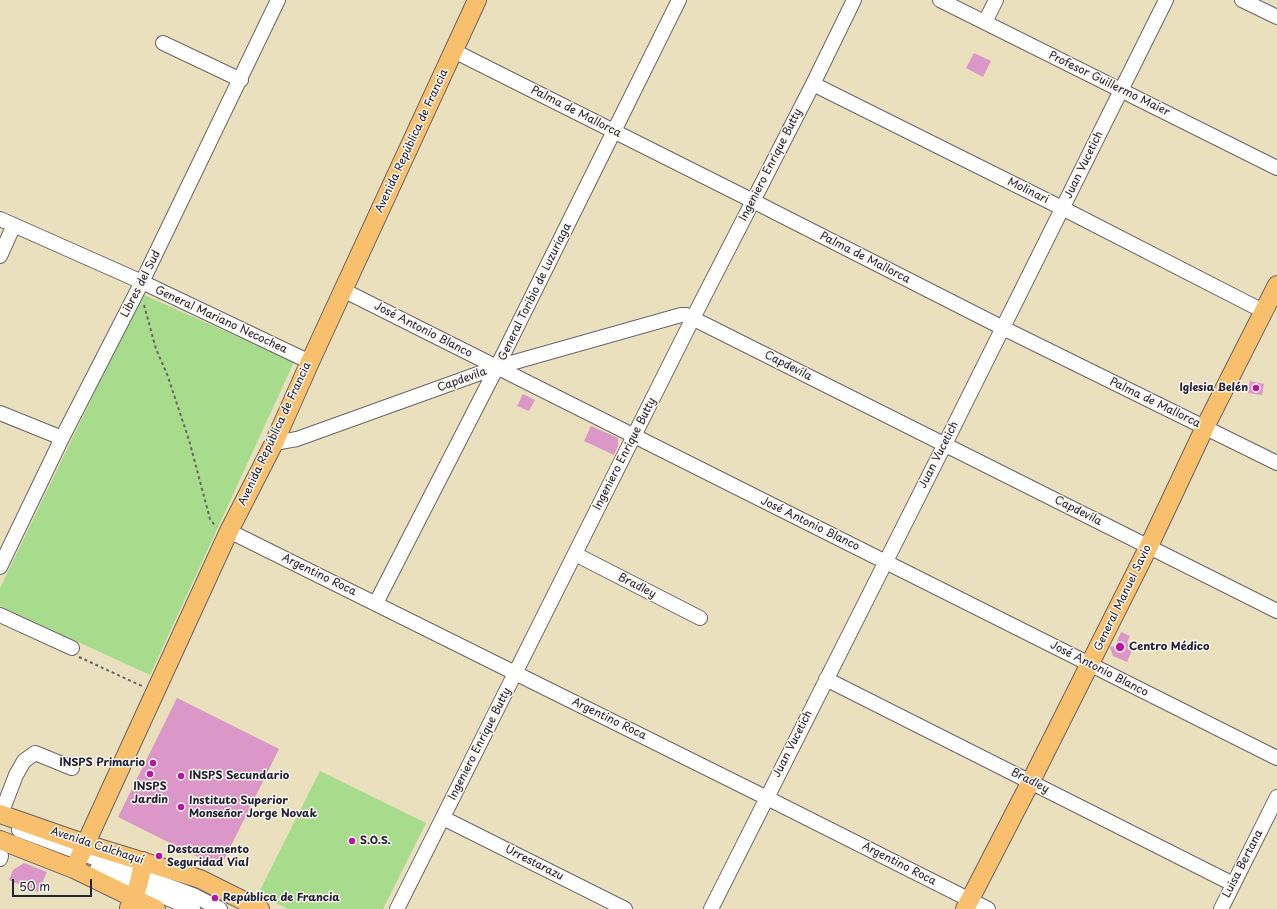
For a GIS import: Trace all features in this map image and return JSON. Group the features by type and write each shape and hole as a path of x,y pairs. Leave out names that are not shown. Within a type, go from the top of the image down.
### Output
{"main road":[{"name":"Avenida República de Francia","path":"80,857 229,531 274,443 477,0"},
{"name":"General Manuel Savio","path":"967,904 1031,781 1149,546 1205,427 1277,284"},
{"name":"Avenida Calchaquí","path":"0,820 80,857 137,886 156,909"},
{"name":"Avenida Calchaquí","path":"0,852 80,857 137,886 200,879 260,909"}],"street":[{"name":"Libres del Sud","path":"0,567 62,438 142,282 241,80 278,0"},
{"name":"General Toribio de Luzuriaga","path":"376,603 497,367 679,0"},
{"name":"Ingeniero Enrique Butty","path":"397,909 854,0"},
{"name":"Profesor Guillermo Maier","path":"940,0 1277,168"},
{"path":"985,22 996,0"},
{"name":"Juan Vucetich","path":"711,909 1166,0"},
{"path":"1242,0 1277,17"},
{"path":"163,43 241,80"},
{"name":"Palma de Mallorca","path":"454,52 1003,328 1277,463"},
{"name":"Molinari","path":"813,84 1062,208 1263,311"},
{"name":"General Mariano Necochea","path":"0,219 142,282 310,362"},
{"path":"0,256 14,225"},
{"name":"José Antonio Blanco","path":"343,290 1277,758"},
{"name":"Capdevila","path":"274,443 297,439 497,367 681,315 693,318 1277,611"},
{"path":"0,413 62,438"},
{"name":"Argentino Roca","path":"229,531 767,798 967,904 988,909"},
{"name":"Bradley","path":"575,554 700,618"},
{"path":"0,615 72,648"},
{"name":"Bradley","path":"826,679 1233,884"},
{"path":"0,820 18,771 24,761 35,753 72,768"},
{"name":"Luisa Bertana","path":"1221,909 1277,797"},
{"name":"Urrestarazu","path":"443,818 625,909"},
{"path":"137,886 193,909"},
{"path":"137,886 192,895 220,909"}],"path":[{"path":"142,282 143,300 147,318 156,349 167,374 189,440 210,519 215,526 229,531"},
{"path":"72,648 79,657 155,692"}],"green space":[{"path":"142,294 294,362 150,675 0,606 0,588"},
{"name":"S.O.S.","path":"320,771 426,823 383,909 288,909 258,894"}],"building":[{"path":"974,53 991,61 983,77 966,68"},
{"name":"Iglesia Belén","path":"1250,381 1264,384 1262,395 1248,393"},
{"path":"523,394 535,400 529,411 517,406"},
{"path":"591,426 618,438 618,446 614,455 584,441"},
{"name":"Centro Médico","path":"1121,632 1130,636 1127,643 1130,644 1127,648 1132,650 1127,662 1113,656 1110,647 1115,646"},
{"path":"177,698 279,749 220,868 118,817"},
{"path":"24,863 47,872 38,892 9,880 13,870"}],"place":[{"name":"Iglesia Belén","path":"1256,388"},
{"name":"Centro Médico","path":"1120,647"},
{"name":"INSPS Primario","path":"153,763"},
{"name":"INSPS Jardin","path":"150,774"},
{"name":"INSPS Secundario","path":"181,776"},
{"name":"Instituto Superior Monseñor Jorge Novak","path":"181,807"},
{"name":"S.O.S.","path":"352,841"},
{"name":"Destacamento Seguridad Vial","path":"159,856"},
{"name":"República de Francia","path":"215,898"}]}
